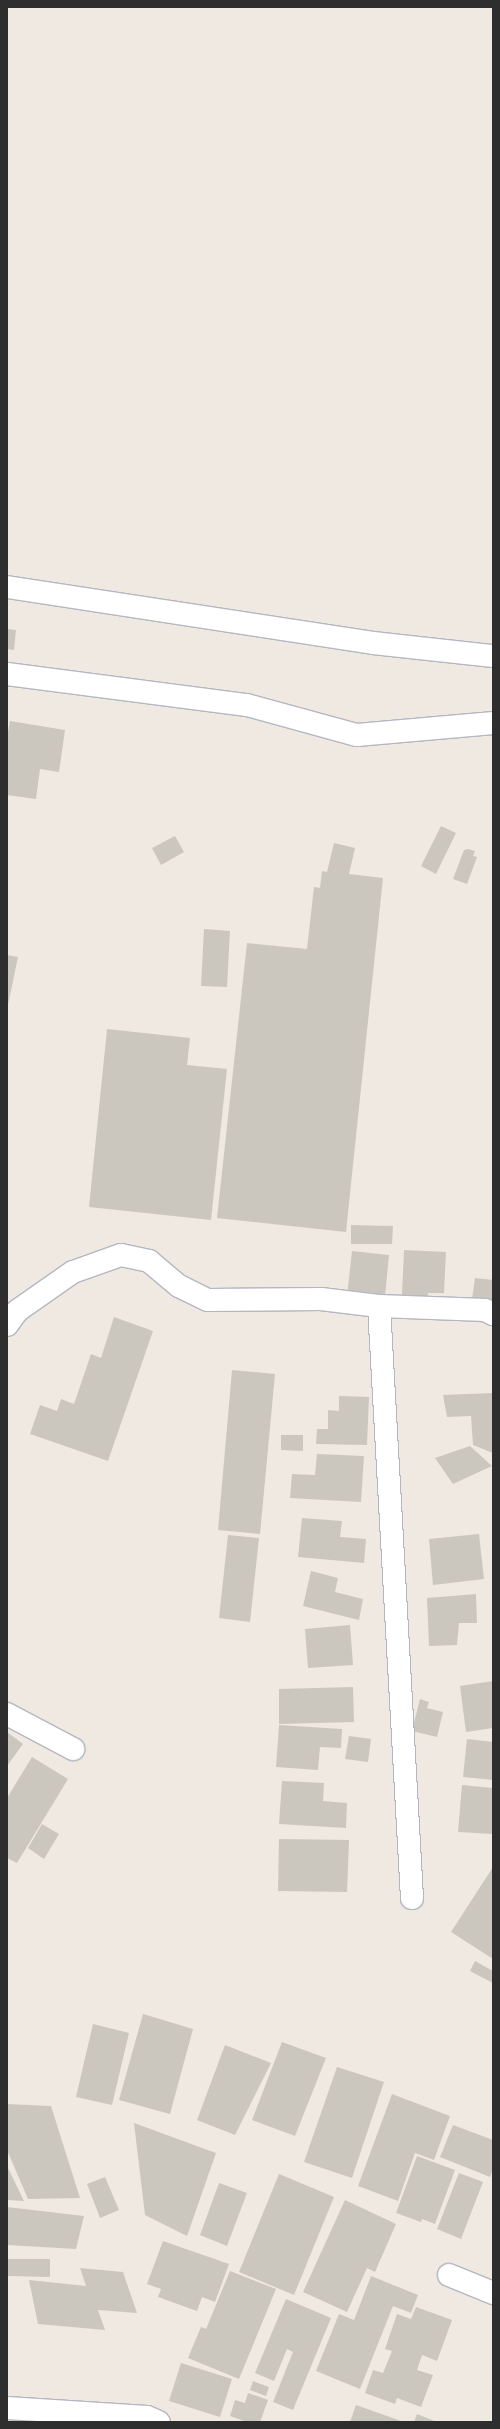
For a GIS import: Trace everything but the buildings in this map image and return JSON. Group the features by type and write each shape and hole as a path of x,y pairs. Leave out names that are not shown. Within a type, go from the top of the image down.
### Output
{"street":[{"path":"7,587 373,643 493,656"},
{"path":"7,674 247,705 358,735 493,723"},
{"path":"7,1325 17,1310 73,1272 121,1255 149,1261 179,1286 208,1300 321,1300 379,1306 485,1310 493,1314"},
{"path":"379,1306 412,1898"},
{"path":"7,1714 73,1749"},
{"path":"449,2275 493,2293"},
{"path":"7,2408 146,2417 159,2422"}]}
